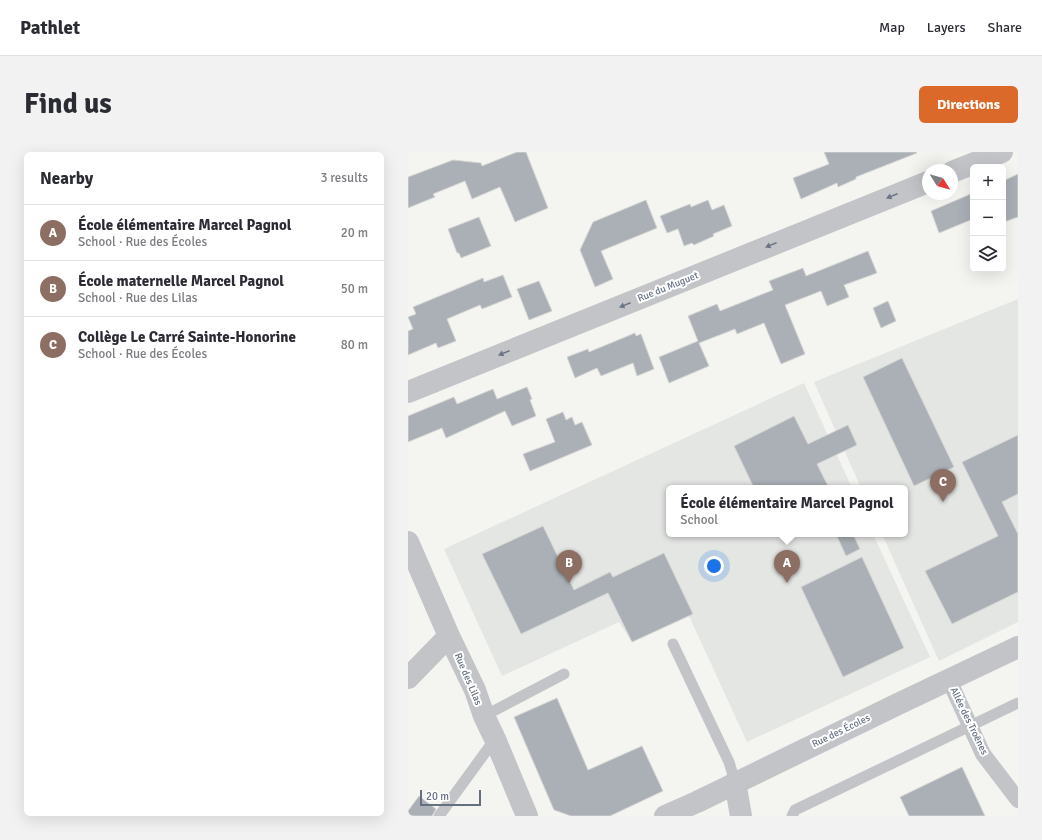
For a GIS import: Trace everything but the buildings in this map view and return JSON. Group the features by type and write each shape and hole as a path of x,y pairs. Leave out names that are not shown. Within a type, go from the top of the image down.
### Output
{"street":[{"path":"958,170 1002,152"},
{"name":"Rue du Muguet","path":"408,392 922,184"},
{"name":"Rue des Lilas","path":"408,542 474,690 527,816"},
{"path":"408,678 449,636"},
{"name":"Rue des Écoles","path":"665,816 1018,647"},
{"name":"Allée des Troënes","path":"949,680 983,754 1018,800"},
{"path":"735,782 740,810"}],"lane":[{"path":"673,644 729,762 735,782"},
{"path":"484,716 564,674"},
{"path":"792,816 795,810 1018,703"},
{"path":"439,816 495,739"}],"shaded area":[{"path":"1018,299 1018,622 939,661 883,537 908,537 908,485 860,485 814,382"},
{"path":"804,383 851,485 666,485 666,537 874,537 930,657 747,742 689,616 632,642 619,622 502,676 444,549"}],"place":[{"name":"Collège Le Carré Sainte-Honorine","path":"943,502"},
{"name":"École maternelle Marcel Pagnol","path":"569,583"},
{"name":"École élémentaire Marcel Pagnol","path":"787,583"}]}
